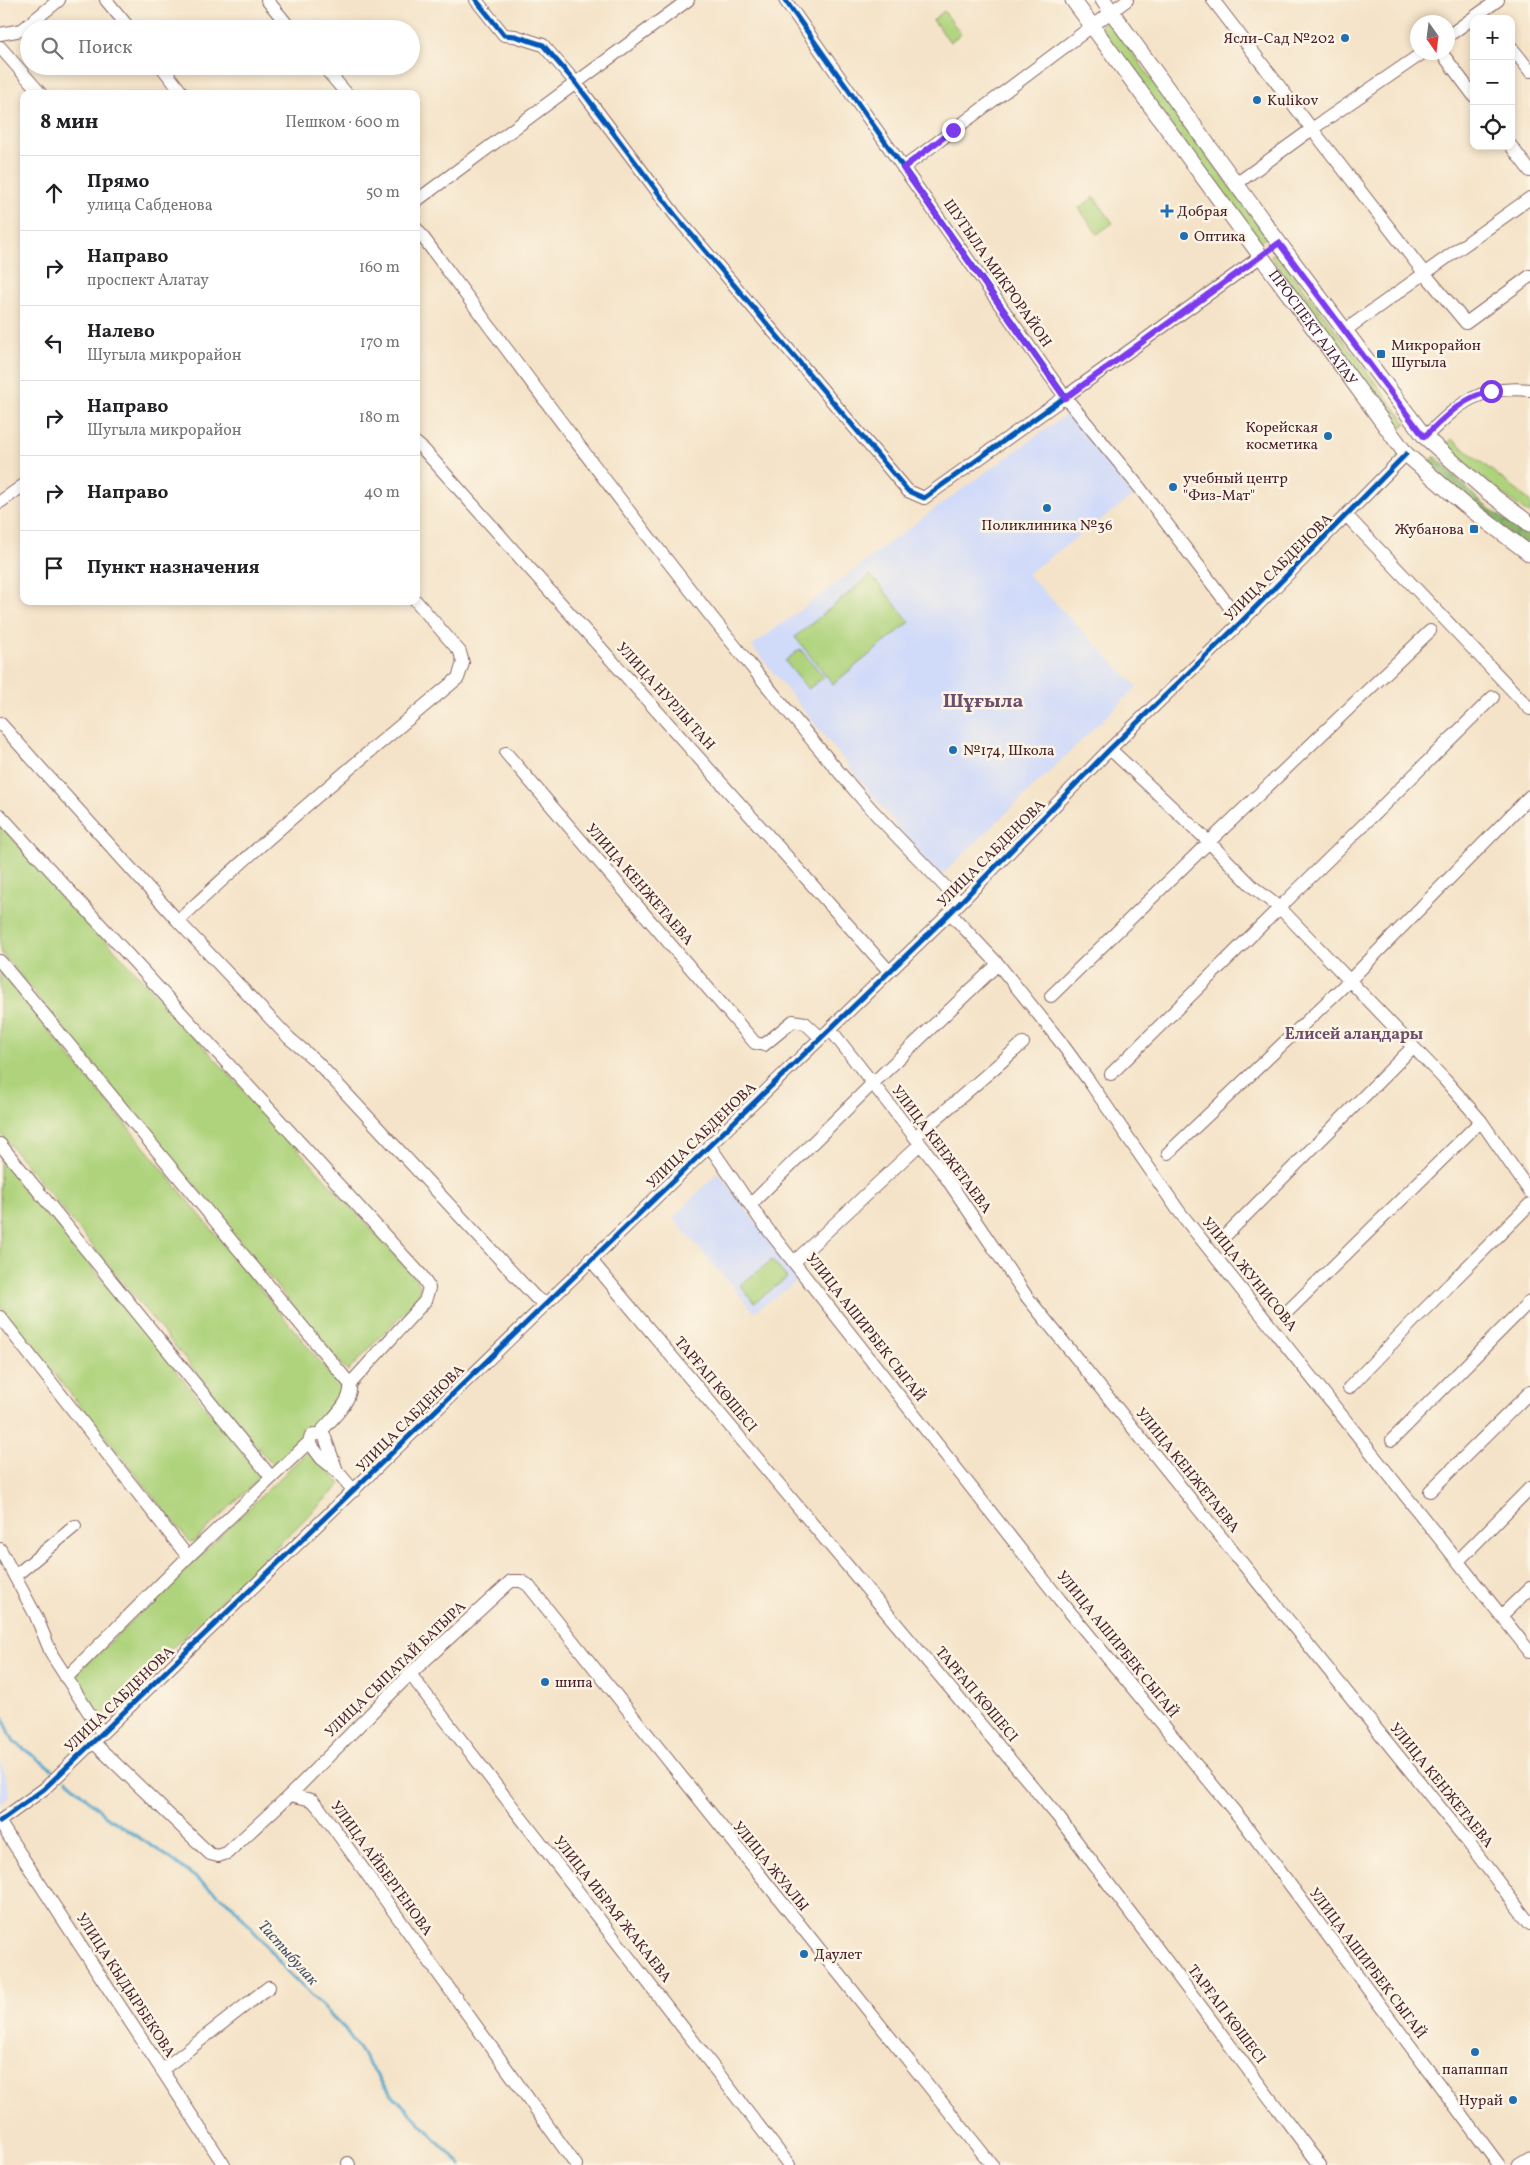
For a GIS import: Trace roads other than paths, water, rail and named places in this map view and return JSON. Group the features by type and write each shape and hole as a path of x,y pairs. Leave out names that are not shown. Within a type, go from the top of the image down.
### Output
{"main road":[{"name":"ПРОСПЕКТ АЛАТАУ","path":"1074,0 1260,257 1406,454 1465,505 1530,554"},
{"name":"ПРОСПЕКТ АЛАТАУ","path":"1107,6 1279,243 1424,437 1485,490 1530,524"},
{"path":"1260,257 1279,243"},
{"name":"УЛИЦА САБДЕНОВА","path":"1406,454 1424,437"},
{"path":"1520,2165 1530,2159"}],"street":[{"path":"34,20 59,0"},
{"path":"106,0 123,20"},
{"path":"266,0 283,20"},
{"path":"476,0 504,35 515,36 543,45 576,83 675,215 908,492 920,498 928,496 1260,257"},
{"path":"420,198 688,0"},
{"name":"ШУГЫЛА МИКРОРАЙОН","path":"786,0 1065,398 1139,487 1241,622"},
{"path":"903,168 1092,26 1107,6 1128,0"},
{"path":"1213,0 1425,274 1466,323 1530,276"},
{"path":"1486,15 1495,1"},
{"path":"1455,32 1470,24"},
{"path":"0,34 20,30"},
{"path":"0,47 20,70"},
{"path":"1515,52 1530,71"},
{"path":"1236,184 1412,60"},
{"path":"1447,60 1470,91"},
{"path":"24,75 38,90"},
{"path":"168,75 180,90"},
{"path":"331,75 344,90"},
{"path":"1514,150 1530,171"},
{"path":"1344,331 1530,198"},
{"path":"420,233 645,531 737,647 865,802 960,903"},
{"name":"УЛИЦА САБДЕНОВА","path":"1424,437 1451,411 1482,393 1500,389 1530,390"},
{"name":"УЛИЦА НУРЛЫ ТАН","path":"420,447 889,971"},
{"name":"УЛИЦА САБДЕНОВА","path":"0,1822 44,1789 960,903 1110,749 1241,622 1406,454"},
{"path":"0,502 20,488"},
{"path":"1346,515 1530,709"},
{"path":"178,921 248,854 458,678 463,663 460,652 419,605"},
{"path":"1051,996 1430,631"},
{"path":"1111,1074 1494,697"},
{"path":"0,723 178,921 288,1038 316,1062 535,1297 544,1304"},
{"path":"1110,749 1254,887 1281,908 1444,1079 1481,1121 1530,1192"},
{"name":"УЛИЦА КЕНЖЕТАЕВА","path":"506,752 755,1043 764,1045 794,1021 806,1023 821,1038"},
{"path":"1168,1153 1349,981 1530,796"},
{"path":"0,815 422,1276 429,1288 425,1301 350,1384"},
{"name":"УЛИЦА ЖУНИСОВА","path":"950,912 998,964 1089,1080 1178,1210 1530,1652"},
{"path":"0,962 350,1384 351,1392 348,1399 320,1433 311,1436 309,1442 188,1557 66,1678"},
{"path":"750,1205 998,964"},
{"name":"УЛИЦА КЕНЖЕТАЕВА","path":"830,1029 943,1173 1027,1297 1468,1841 1530,1924"},
{"path":"794,1262 918,1141 1023,1043"},
{"path":"1224,1238 1413,1047"},
{"path":"1286,1312 1481,1121"},
{"path":"0,1144 271,1477"},
{"name":"УЛИЦА АШИРБЕК СЫГАЙ","path":"709,1145 750,1205 1060,1600 1244,1823 1499,2165"},
{"path":"1349,1388 1530,1204"},
{"name":"ТАРҒАП КӨШЕСІ","path":"590,1259 1059,1818 1320,2165"},
{"path":"1392,1440 1530,1301"},
{"path":"0,1317 188,1557"},
{"path":"1430,1491 1530,1392"},
{"path":"320,1433 326,1440 331,1460 337,1472"},
{"path":"309,1442 320,1458 337,1472 354,1491"},
{"path":"1458,1561 1530,1488"},
{"path":"15,1576 75,1526"},
{"path":"0,1549 36,1616 52,1655 97,1738 210,1854 218,1856 227,1854 290,1795"},
{"name":"УЛИЦА СЫПАТАЙ БАТЫРА","path":"290,1795 410,1674 511,1581 521,1581 528,1585"},
{"name":"УЛИЦА ЖУАЛЫ","path":"528,1585 992,2165"},
{"path":"1504,1619 1530,1588"},
{"path":"1504,1619 1530,1599"},
{"name":"УЛИЦА ИБРАЯ ЖАКАЕВА","path":"410,1674 789,2165"},
{"name":"УЛИЦА АЙБЕРГЕНОВА","path":"290,1795 312,1800 320,1809 576,2165"},
{"name":"УЛИЦА КЫДЫРБЕКОВА","path":"0,1822 224,2165"},
{"path":"162,2070 270,1987"}],"waterway":[{"name":"Тастыбулак","path":"0,1712 14,1742 52,1769"},
{"name":"Тастыбулак","path":"67,1780 106,1816 167,1856 233,1906 288,1972 345,2029 384,2086 461,2165"}],"place":[{"name":"Ясли-Сад №202","path":"1345,38"},
{"name":"Kulikov","path":"1257,100"},
{"name":"Добрая","path":"1167,211"},
{"name":"Оптика","path":"1184,236"},
{"name":"Микрорайон Шугыла","path":"1381,354"},
{"name":"Корейская косметика","path":"1328,436"},
{"name":"учебный центр \"Физ-Мат\"","path":"1173,487"},
{"name":"Поликлиника №36","path":"1047,508"},
{"name":"Жубанова","path":"1474,529"},
{"name":"№174, Школа","path":"953,750"},
{"name":"шипа","path":"545,1682"},
{"name":"Даулет","path":"804,1954"},
{"name":"папаппап","path":"1475,2052"},
{"name":"Нурай","path":"1513,2100"}],"district":[{"name":"Шұғыла","path":"983,700"},
{"name":"Елисей алаңдары","path":"1354,1033"}]}
